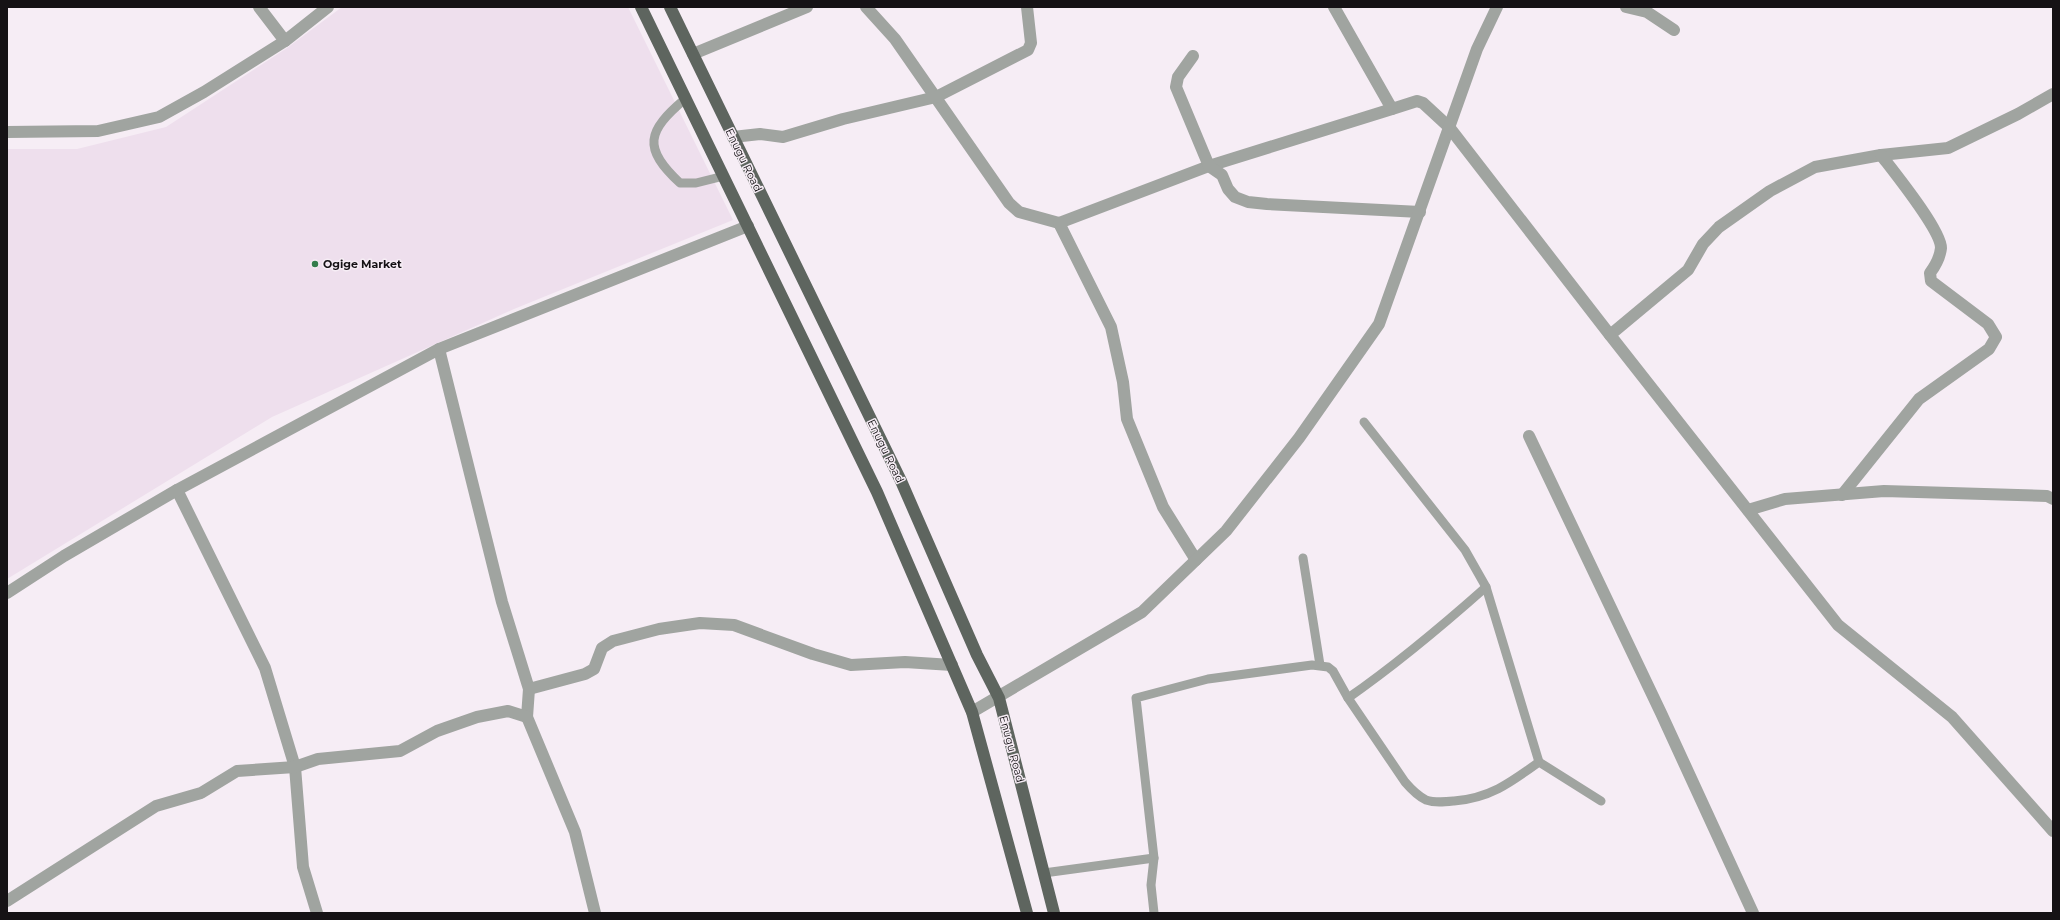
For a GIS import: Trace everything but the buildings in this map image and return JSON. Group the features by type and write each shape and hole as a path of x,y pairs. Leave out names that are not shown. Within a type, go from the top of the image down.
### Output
{"main road":[{"path":"641,7 877,492 952,665 972,712 1027,913"},
{"name":"Enugu Road","path":"670,7 901,481 976,655 998,698 1054,913"}],"street":[{"path":"259,7 286,41"},
{"path":"7,132 98,131 159,117 204,92 286,41 328,7"},
{"path":"693,54 807,7"},
{"path":"866,7 895,39 1009,202 1019,212 1059,223 1209,166 1417,101 1423,103 1449,127 1838,625 1952,717 2053,831"},
{"path":"733,137 760,134 783,137 843,119 936,97 1028,50 1031,43 1027,7"},
{"path":"1334,7 1392,109"},
{"path":"972,712 1142,612 1226,531 1299,438 1379,324 1477,49 1497,7"},
{"path":"1626,7 1647,12 1674,30"},
{"path":"1193,56 1178,77 1176,87 1209,166 1222,175 1228,189 1235,197 1248,202 1420,212"},
{"path":"1610,335 1688,270 1703,244 1719,227 1770,191 1815,167 1881,155 1948,148 2018,114 2053,94"},
{"path":"1842,495 1919,399 1989,349 1996,337 1988,324 1931,281 1930,272 1937,264 1941,247 1936,231 1881,155"},
{"path":"1059,223 1111,327 1123,382 1127,419 1163,507 1196,560"},
{"path":"7,593 64,556 177,490 439,349 748,226"},
{"path":"439,349 502,602 528,689 527,717 574,832 591,912"},
{"path":"1529,436 1661,713 1753,913"},
{"path":"177,490 265,668 296,767 302,867 317,913"},
{"path":"1748,510 1785,500 1884,491 2047,496 2053,499"},
{"path":"528,689 585,674 594,669 602,648 612,641 659,629 700,623 734,625 813,654 851,665 905,662 952,665"},
{"path":"7,901 156,806 201,793 237,771 296,767 318,759 400,751 437,731 477,717 508,712 527,717"}],"lane":[{"path":"686,99 667,114 654,135 654,150 663,167 680,183 696,183 724,176"},
{"path":"1364,422 1465,550 1486,587 1539,762 1601,800"},
{"path":"1304,558 1320,665"},
{"path":"1348,698 1385,673 1426,641 1486,587"},
{"path":"1154,913 1150,885 1154,858 1136,698 1208,679 1320,665 1328,667 1333,671 1348,698 1405,782 1425,799 1434,802 1472,800 1509,784 1539,762"},
{"path":"1044,873 1154,858"}],"shaded area":[{"name":"Ogige Market","path":"342,7 628,7 733,220 514,309 272,417 7,579 7,149 77,149 166,127 287,48"}],"place":[{"name":"Ogige Market","path":"315,264"}]}
